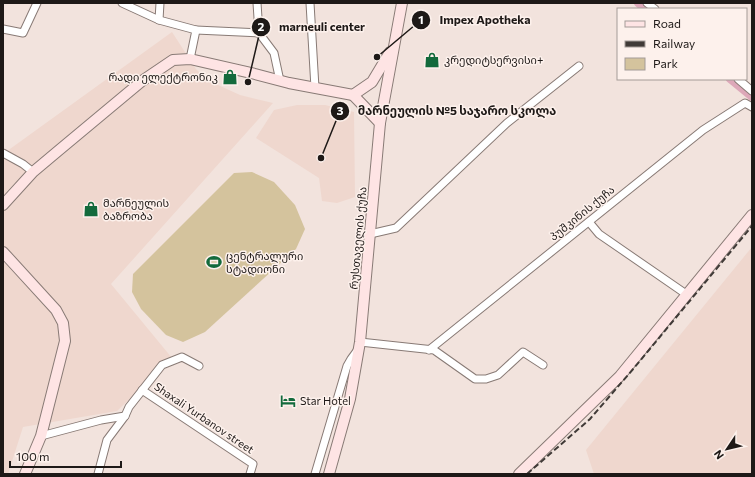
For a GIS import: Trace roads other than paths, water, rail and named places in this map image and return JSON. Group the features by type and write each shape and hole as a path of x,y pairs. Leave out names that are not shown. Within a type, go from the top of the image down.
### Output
{"street":[{"path":"3,29 23,33 37,3"},
{"path":"122,3 159,20 196,30 259,33"},
{"path":"159,20 160,3"},
{"path":"257,3 259,33 274,53 280,81"},
{"path":"310,3 315,88"},
{"name":"რუსთაველის ქუჩა","path":"329,474 350,399 359,345 380,123 402,3"},
{"path":"190,59 196,30"},
{"path":"353,95 372,82 393,47"},
{"path":"3,205 33,172 142,81 173,60 190,59 221,65 280,81 353,95 380,123"},
{"path":"370,234 396,228 507,123 580,66"},
{"path":"739,80 752,91"},
{"name":"პუშკინის ქუჩა","path":"429,350 703,130 745,103 752,107"},
{"path":"3,153 23,164 33,172"},
{"path":"519,474 620,376 752,215"},
{"path":"589,222 599,234 686,294"},
{"path":"3,252 56,310 62,323 65,341 41,436 25,474"},
{"path":"315,474 347,366 359,345 434,350 475,379 486,379 498,376 523,352 543,365"},
{"path":"98,474 107,440 125,416 130,406 162,364 182,357 199,366"},
{"name":"Shaxali Yurbanov street","path":"142,390 253,464 250,474"},
{"path":"41,436 101,420 125,416"}],"waterway":[{"path":"638,3 644,8"},
{"path":"731,80 752,97"}],"railway":[{"path":"527,474 590,419 752,226"}],"place":[{"name":"Impex Apotheka","path":"377,57"},
{"name":"კრედიტსერვისი+","path":"432,60"},
{"name":"რადი ელექტრონიკ","path":"230,77"},
{"name":"marneuli center","path":"248,82"},
{"name":"მარნეულის №5 საჯარო სკოლა","path":"321,158"},
{"name":"მარნეულის ბაზრობა","path":"91,209"},
{"name":"ცენტრალური სტადიონი","path":"214,262"},
{"name":"Star Hotel","path":"288,401"}]}
